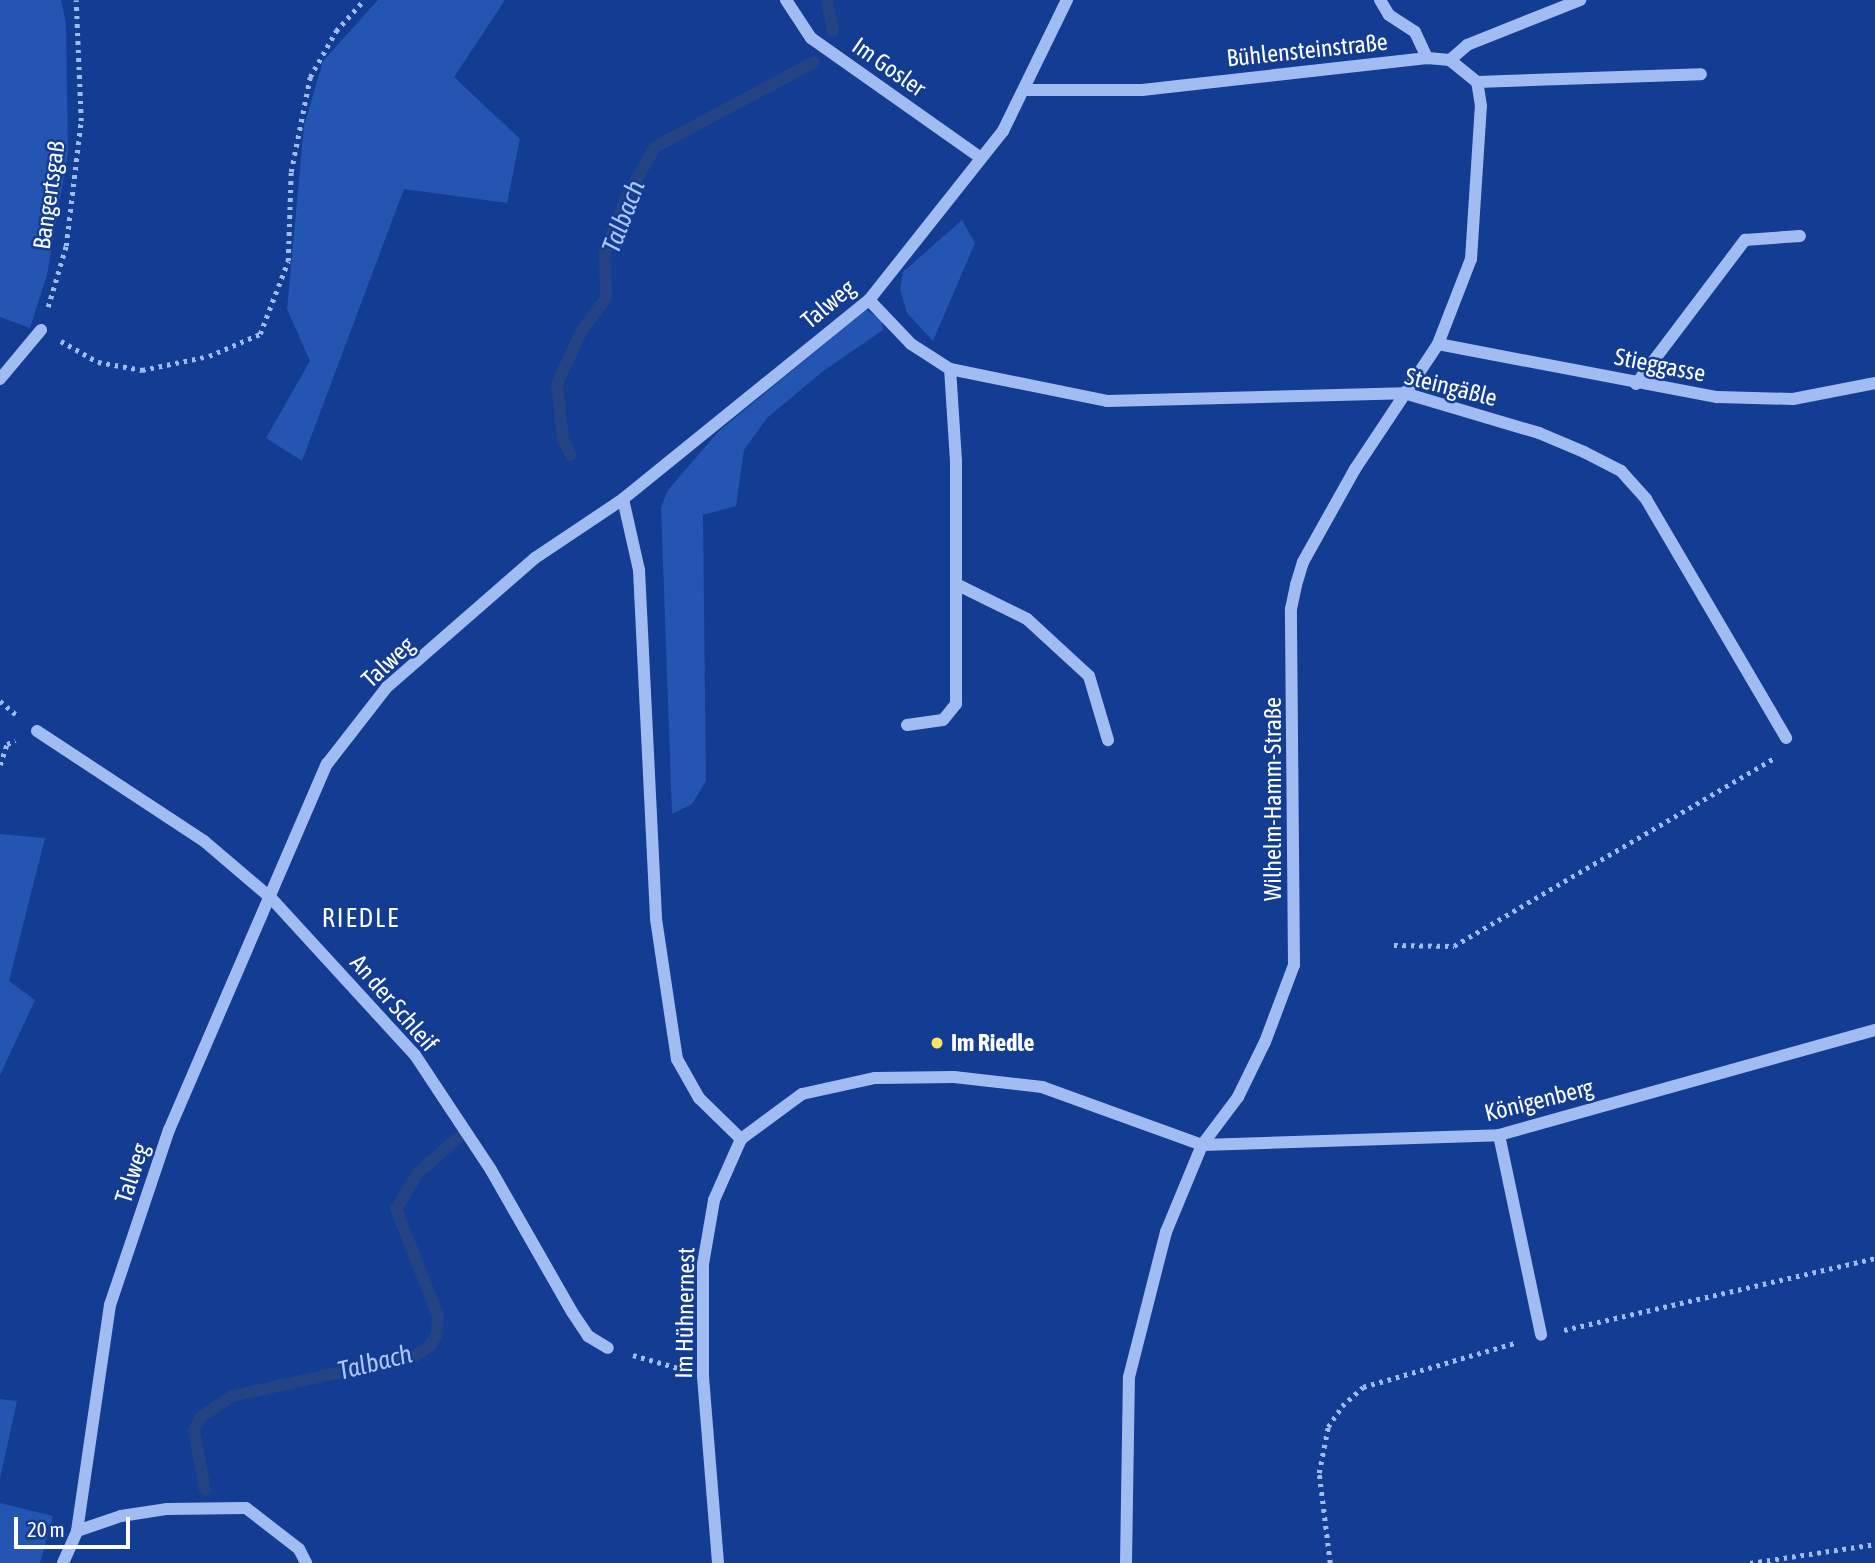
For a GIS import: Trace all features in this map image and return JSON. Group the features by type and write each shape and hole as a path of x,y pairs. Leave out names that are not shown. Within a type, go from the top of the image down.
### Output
{"street":[{"name":"Im Gosler","path":"786,0 811,38 980,157"},
{"name":"Talweg","path":"63,1563 77,1531 110,1305 169,1130 327,764 387,687 535,558 623,499 869,300 1003,131 1067,0"},
{"path":"1380,0 1389,15 1416,32 1427,58"},
{"path":"1580,0 1467,45 1450,60 1477,82 1701,74"},
{"name":"Bühlensteinstraße","path":"1025,90 1142,90 1427,58 1450,60"},
{"name":"Wilhelm-Hamm-Straße","path":"1126,1563 1129,1377 1166,1232 1202,1145 1238,1097 1287,992 1294,965 1292,609 1296,585 1304,562 1355,469 1438,344 1471,259 1481,106 1477,82"},
{"path":"1636,384 1745,240 1800,236"},
{"name":"Steingäßle","path":"869,300 911,344 950,369 1107,401 1404,393 1539,433 1621,471 1646,499 1786,738"},
{"path":"0,379 41,330"},
{"name":"Stieggasse","path":"1438,344 1636,384 1717,397 1793,398 1875,383"},
{"path":"907,725 943,720 956,704 958,585 950,369"},
{"path":"623,499 639,570 656,919 677,1059 699,1098 741,1139"},
{"path":"958,585 1027,619 1089,676 1108,740"},
{"name":"An der Schleif","path":"37,731 204,841 271,898 415,1055 491,1170 572,1312 588,1336 608,1348"},
{"name":"Königenberg","path":"1202,1145 1499,1135 1875,1030"},
{"name":"Im Hühnernest","path":"718,1563 703,1376 703,1264 714,1200 741,1139 802,1094 875,1079 954,1077 1042,1087 1202,1145"},
{"path":"1499,1135 1541,1335"},
{"path":"77,1531 121,1516 180,1509 246,1508 299,1549 306,1563"}],"path":[{"name":"Bangertsgaß","path":"41,330 66,246 81,121 76,0"},
{"path":"41,330 98,362 142,370 209,356 260,334 288,261 291,172 310,77 337,31 364,0"},
{"path":"1394,945 1454,946 1777,757 1786,738"},
{"path":"608,1348 703,1376"},
{"path":"1750,1563 1875,1544"}],"shaded area":[{"path":"0,0 61,0 66,24 68,152 47,275 30,328 0,317"},
{"path":"378,0 505,0 454,77 520,139 507,203 404,189 302,461 266,438 310,361 287,309 304,126 323,61"},
{"path":"962,220 975,243 933,341 907,313 900,289 903,272"},
{"path":"866,310 882,320 883,330 822,372 767,418 744,450 736,506 703,515 706,781 692,804 672,814 661,507 668,490 719,431"},
{"path":"0,834 45,838 9,981 35,1000 0,1075"},
{"path":"0,1399 17,1401 0,1479"},
{"path":"0,1503 53,1516 40,1563 0,1563"}],"waterway":[{"name":"Talbach","path":"827,0 833,30"},
{"name":"Talbach","path":"571,455 563,440 557,384 582,330 606,298 605,252 626,198 655,147 814,62"},
{"name":"Talbach","path":"205,1490 194,1430 201,1417 232,1396 415,1356 430,1346 437,1334 438,1316 396,1209 418,1173 458,1138"}],"place":[{"name":"Im Riedle","path":"937,1043"}],"district":[{"name":"RIEDLE","path":"361,919"}]}
